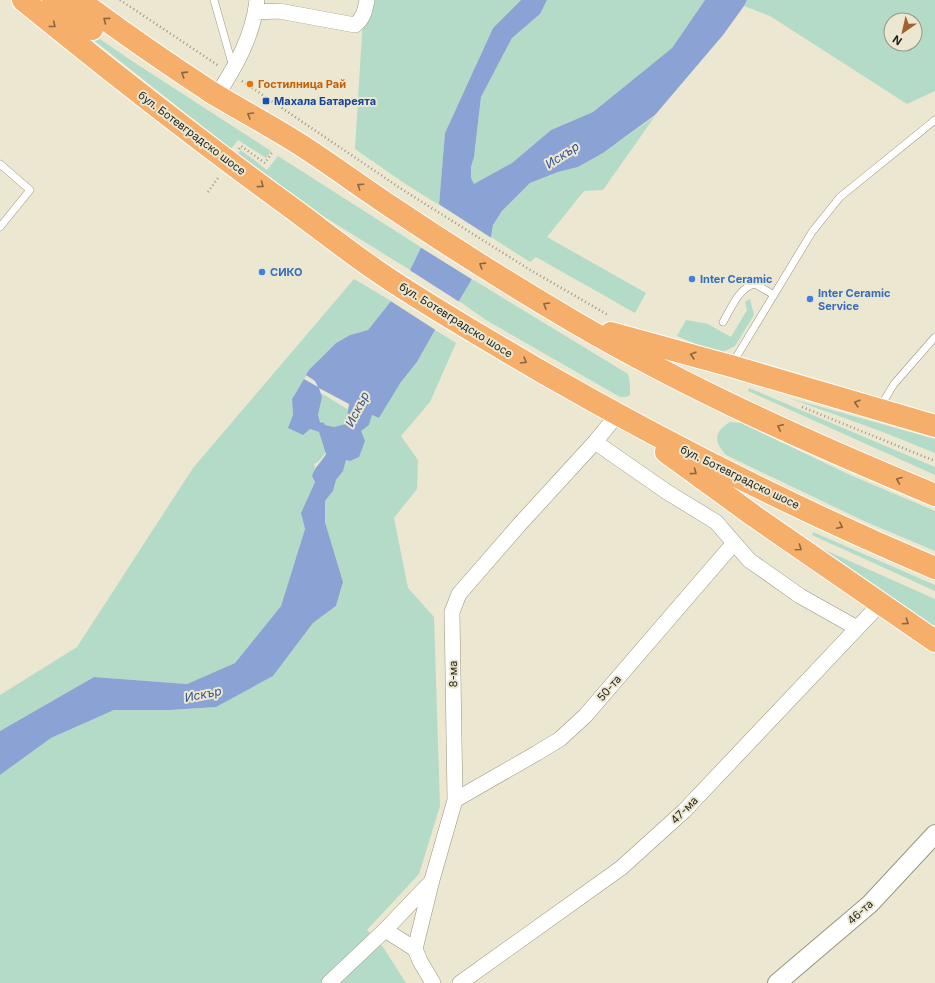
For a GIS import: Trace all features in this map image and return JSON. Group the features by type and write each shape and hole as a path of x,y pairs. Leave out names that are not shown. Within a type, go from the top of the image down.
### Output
{"main road":[{"name":"бул. Ботевградско шосе","path":"23,0 165,114 380,273 466,328 617,415 751,483 873,542 935,568"},
{"path":"54,0 104,38 132,40"},
{"path":"79,0 132,40 217,95 294,141 398,199 515,286 577,323 657,368 753,415 844,457 935,495"},
{"path":"577,323 731,366 935,426"},
{"path":"617,415 754,516 935,641"}],"street":[{"path":"217,95 246,44 256,6 279,12 355,25 363,17 367,0"},
{"name":"8-ма","path":"415,949 432,880 456,800 452,612 459,594 519,525 595,442 617,415"},
{"path":"595,442 667,492 716,522 749,560 794,592 857,628"},
{"name":"50-та","path":"456,800 537,753 560,738 585,716 734,542"},
{"name":"47-ма","path":"460,983 622,868 684,811 880,604"},
{"name":"46-та","path":"777,983 870,904 935,834"},
{"path":"329,983 385,930 432,880"},
{"path":"385,930 415,949 433,983"}],"lane":[{"path":"214,0 232,71"},
{"path":"731,366 812,232 840,197 935,120"},
{"path":"0,164 30,190 0,227"},
{"path":"723,322 741,292 748,285 755,284 774,295"},
{"path":"879,409 894,384 935,336"}],"path":[{"path":"120,0 232,71 398,199 527,268"},
{"path":"238,150 241,146 265,163 273,151"},
{"path":"208,192 218,178"}],"green space":[{"path":"43,0 132,61 271,151 266,158 238,140 231,149"},
{"path":"367,0 521,0 493,28 445,133 439,205 355,149 363,17"},
{"path":"547,0 705,0 672,48 593,112 551,130 512,163 474,185 471,178 471,167 474,157 481,97 512,38 540,14"},
{"path":"747,0 935,0 935,91 907,104 770,16 744,6"},
{"path":"655,116 603,190 584,191 547,237 646,293 635,313 536,257 530,262 491,237 493,225 502,211 530,183 558,172 578,167 603,153"},
{"path":"241,150 267,170 278,156 422,248 410,270 326,218 238,154"},
{"path":"354,279 391,301 368,330 350,335 336,343 319,360 304,379 292,399 293,415 310,429 319,432 326,451 320,460 314,464 315,467 312,476 315,482 301,513 305,529 281,606 235,663 187,684 94,677 0,731 0,695 77,647 193,468"},
{"path":"472,279 628,374 630,395 620,397 486,320 459,301"},
{"path":"750,299 754,315 735,346 719,354 677,336 686,320 708,324 731,337 747,310 745,302"},
{"path":"435,330 456,343 430,402 401,436 418,460 417,489 394,518 408,588 434,617 440,806 419,874 367,930 383,947 406,983 0,983 0,775 51,738 114,710 170,710 215,707 273,676 313,623 336,606 343,582 325,522 325,501 333,491 336,480 344,467 360,431 369,425 372,415 379,418 401,382 417,362"},
{"path":"749,388 935,467 935,475 748,391"},
{"path":"321,393 349,410 346,424 331,427 323,424 318,418"},
{"path":"789,398 935,439 935,453 883,432"},
{"path":"730,422 741,423 850,475 935,511 935,551 864,521 726,455 719,446 717,437 718,433 724,426"},
{"path":"813,532 935,585 935,591 812,535"},
{"path":"816,546 935,599 935,628"}],"water":[{"name":"Искър","path":"521,0 547,0 540,14 512,38 481,97 474,157 471,167 471,178 474,184 512,163 551,130 593,112 672,48 705,0 747,0 723,35 655,115 603,153 578,167 558,172 530,183 502,211 493,225 491,237 472,279 459,301 435,330 417,362 401,382 379,418 372,415 369,425 361,431 365,441 359,457 350,461 346,460 343,471 336,480 333,491 325,501 325,522 343,582 336,606 313,623 273,676 216,707 170,710 114,710 51,738 0,775 0,731 94,677 187,684 235,663 281,606 305,529 301,513 315,482 312,476 313,473 326,454 319,432 310,429 303,435 288,428 293,415 292,399 304,379 318,387 315,381 306,375 309,370 336,343 350,335 368,330 391,301 410,270 427,236 439,205 445,133 493,28","holes":["319,388 349,404 346,424 334,427 320,422 318,415 322,397"]}],"pier":[{"path":"437,203 493,239 473,280 420,247"},
{"path":"408,269 461,303 437,331 389,300"}],"place":[{"name":"Гостилница Рай","path":"250,84"},
{"name":"Махала Батареята","path":"266,101"},
{"name":"СИКО","path":"262,272"},
{"name":"Inter Ceramic","path":"692,279"},
{"name":"Inter Ceramic Service","path":"810,299"}]}
